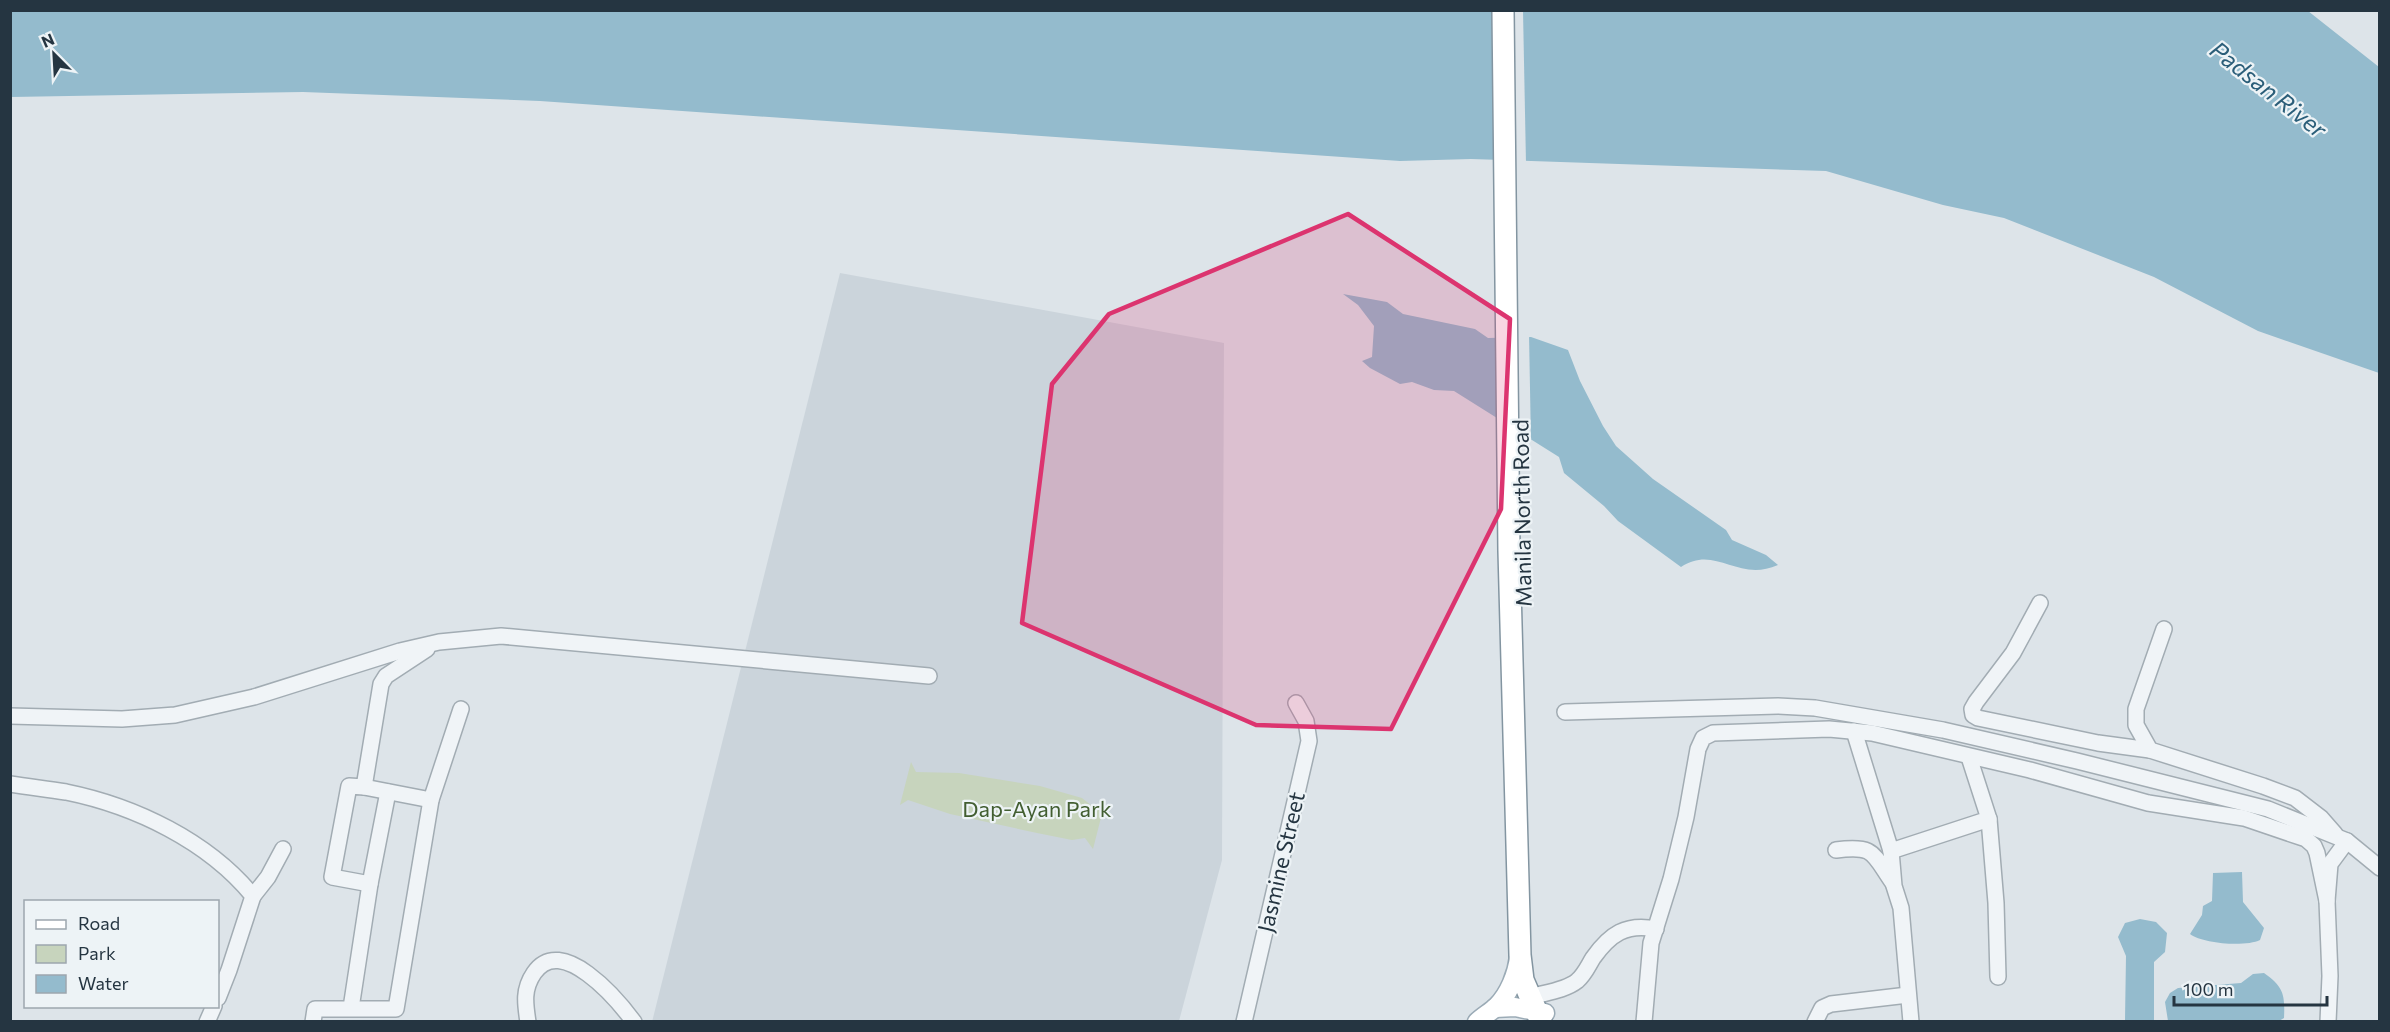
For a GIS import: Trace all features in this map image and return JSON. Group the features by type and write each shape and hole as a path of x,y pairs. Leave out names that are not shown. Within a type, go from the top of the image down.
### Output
{"highway":[{"name":"Manila North Road","path":"1503,10 1524,967 1541,1013"},
{"name":"Manila North Road","path":"1515,10 1520,746"}],"main road":[{"path":"1498,1012 1524,967"},
{"path":"1477,1022 1498,1012 1541,1013"}],"street":[{"path":"2040,603 2013,653 1976,702 1972,709 1973,715 1978,718 2098,743 2150,750 2295,798 2379,868"},
{"path":"2150,750 2136,725 2136,709 2164,629"},
{"path":"10,716 122,719 175,715 254,697 400,651 439,642 501,636 929,676"},
{"path":"364,787 381,684 386,676 439,642"},
{"name":"Jasmine Street","path":"1244,1022 1309,741 1306,721 1296,703"},
{"path":"1565,712 1778,706 1815,708 1943,730 2077,761 2268,809 2342,838"},
{"path":"313,1022 315,1009 396,1009 431,800 461,709"},
{"path":"1644,1022 1651,943 1674,868 1698,749 1703,738 1713,733 1829,729 1872,733 2030,770 2148,803 2244,818 2306,839 2314,846 2327,901"},
{"path":"1854,731 1891,850 1894,886 1901,908 1911,1022"},
{"path":"1969,757 1989,819 1996,903 1998,977"},
{"path":"10,784 67,792 121,808 167,829 210,854 239,878 253,896"},
{"path":"370,884 332,877 349,786 431,800"},
{"path":"351,1008 370,884 388,792"},
{"path":"1891,850 1989,819"},
{"path":"2328,1022 2330,976 2327,901 2330,864 2342,838"},
{"path":"1836,850 1860,847 1873,853 1894,886"},
{"path":"219,991 229,970 253,896 268,877 283,849"},
{"path":"1541,1013 1584,974 1605,942 1616,932 1642,926 1656,929"},
{"path":"528,1022 525,1002 528,982 538,966 551,960 567,962 581,969 616,998 634,1022"},
{"path":"1815,1022 1822,1008 1831,1004 1908,995"}],"highlighted area":[{"path":"1348,214 1510,319 1501,509 1391,729 1256,725 1022,623 1052,384 1109,314"}],"shaded area":[{"path":"840,273 1224,343 1222,860 1179,1021 652,1022"}],"green space":[{"name":"Dap-Ayan Park","path":"911,762 916,772 959,773 1040,786 1082,798 1092,806 1105,802 1093,849 1085,838 1072,840 1037,833 950,814 908,800 900,805"}],"water":[{"name":"Padsan River","path":"10,11 2308,11 2379,67 2379,373 2258,331 2154,277 2004,218 1943,205 1826,171 1471,159 1400,161 540,101 303,92 11,97"},
{"path":"1343,294 1387,302 1403,314 1475,329 1488,338 1531,337 1568,350 1580,381 1616,446 1653,479 1726,530 1732,540 1766,555 1778,565 1750,570 1705,560 1694,561 1681,567 1618,521 1604,506 1564,473 1559,457 1454,391 1434,390 1412,382 1400,384 1370,368 1362,361 1372,357 1374,326 1358,305"},
{"path":"2242,872 2243,902 2264,928 2260,940 2225,943 2204,940 2190,934 2202,915 2203,906 2212,901 2213,873"},
{"path":"2140,919 2156,922 2167,933 2165,952 2154,962 2154,1021 2125,1021 2126,956 2118,937 2125,923"},
{"path":"2264,973 2276,983 2282,992 2284,1018 2279,1021 2168,1021 2165,1002 2170,993 2178,988 2241,983 2253,974"}],"pier":[{"path":"1494,11 1523,11 1526,164 1497,163"},
{"path":"1529,334 1531,443 1501,424 1499,335"}]}
